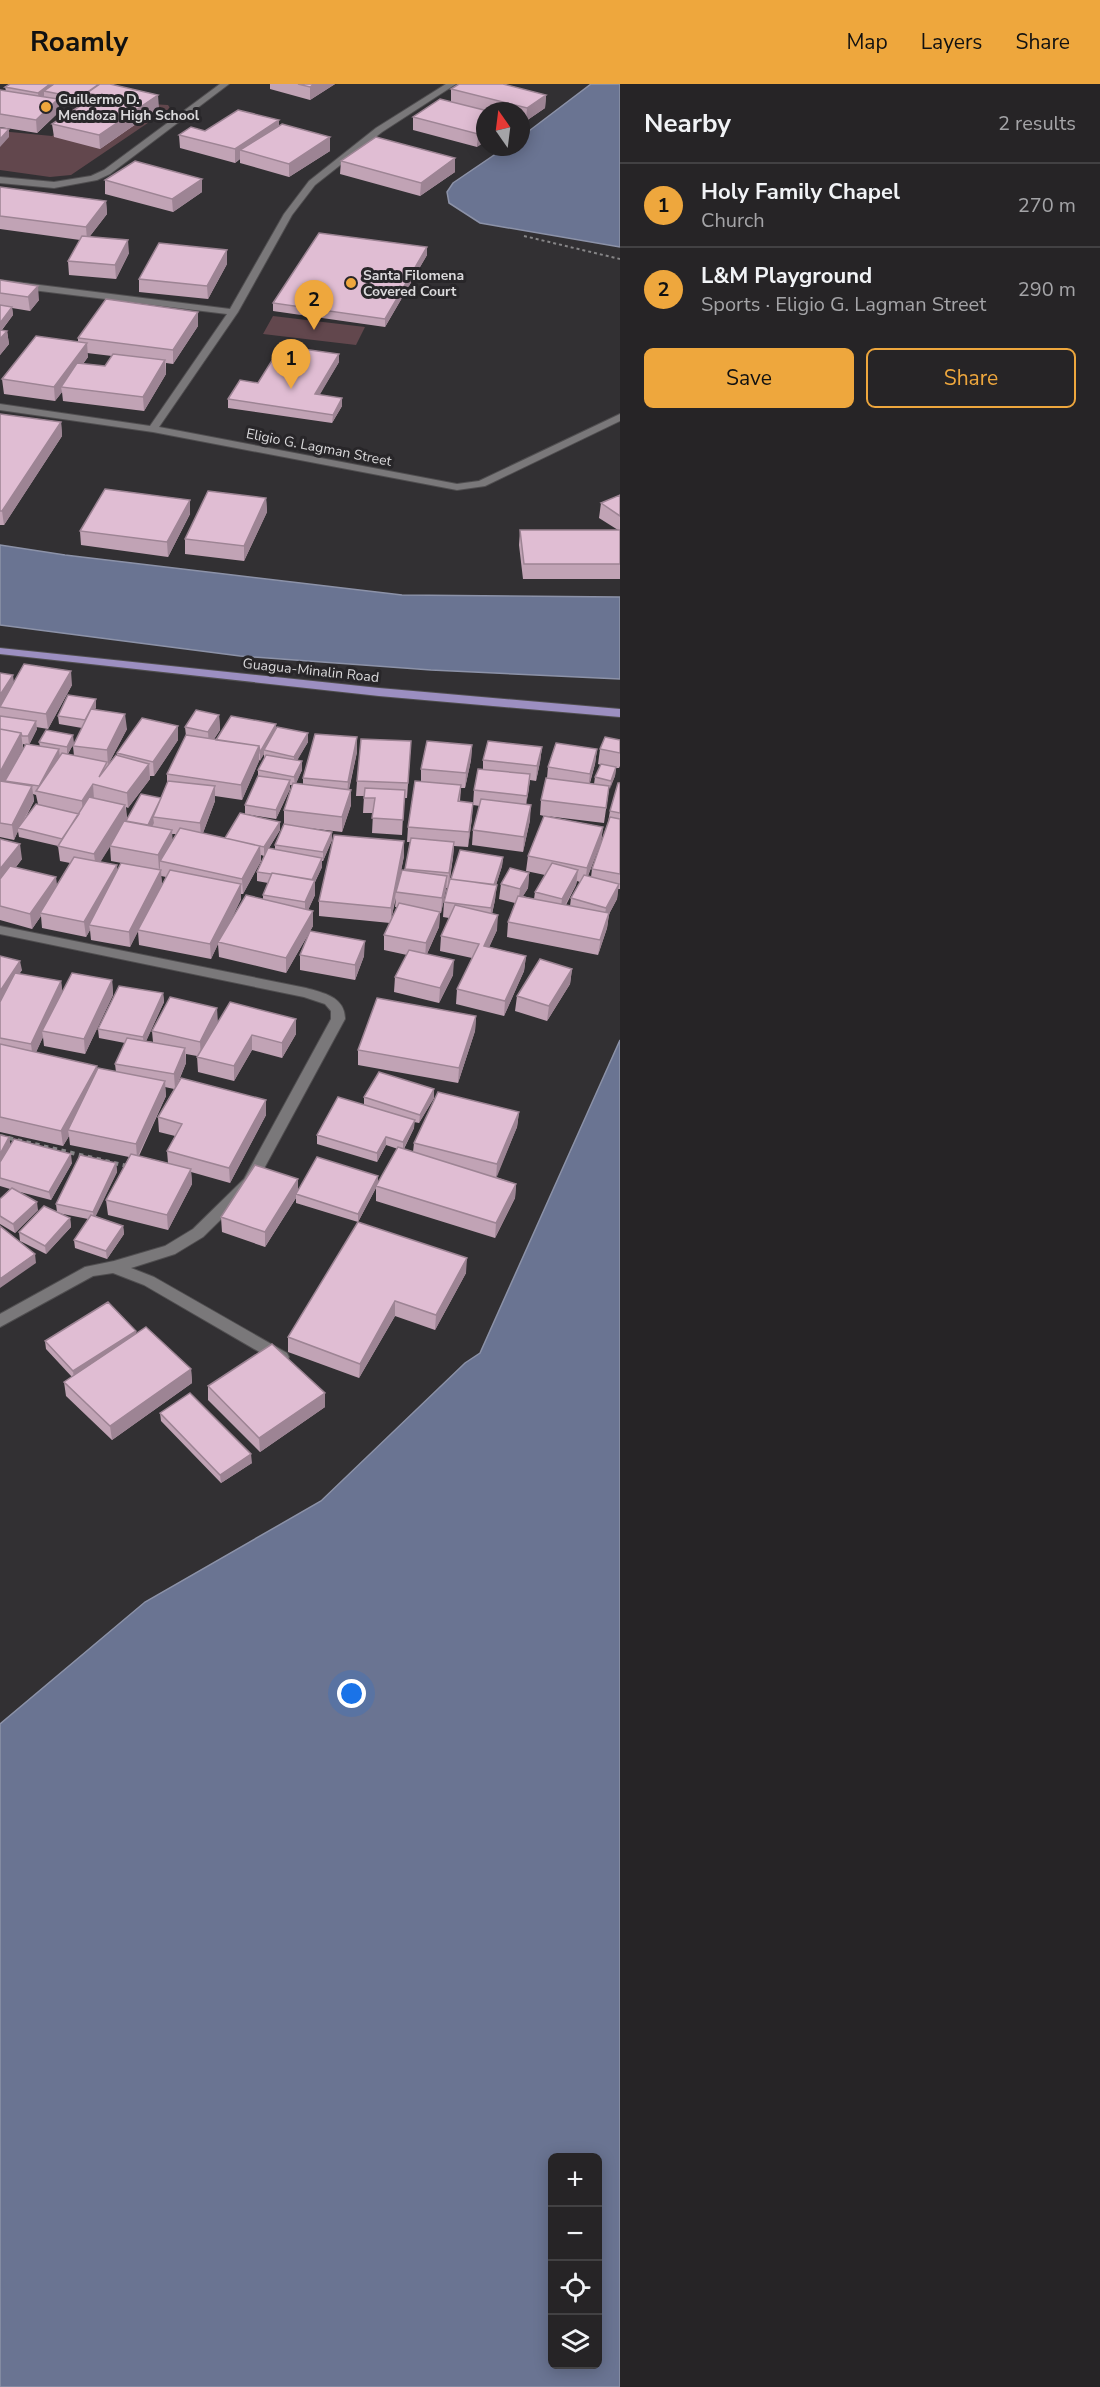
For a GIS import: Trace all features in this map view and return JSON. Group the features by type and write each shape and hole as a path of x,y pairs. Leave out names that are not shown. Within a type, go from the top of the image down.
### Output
{"main road":[{"name":"Guagua-Minalin Road","path":"0,651 379,692 620,713"}],"street":[{"path":"0,180 46,187 89,181 107,172 225,84"},
{"path":"153,429 233,312 288,214 312,183 379,130 452,84"},
{"path":"0,283 233,312"},
{"name":"Eligio G. Lagman Street","path":"0,407 153,429 457,488 481,483 620,417"},
{"path":"0,930 306,993 330,1001 338,1010 338,1019 249,1183 198,1233 170,1250 114,1267 90,1271 0,1321"},
{"path":"114,1267 149,1281 281,1356"}],"path":[{"path":"524,236 620,259"},
{"path":"0,1136 136,1168"}],"shaded area":[{"path":"117,93 151,104 168,105 170,108 71,175 50,177 0,170 0,131 52,136"},
{"path":"273,316 365,327 356,345 263,334"}],"water":[{"path":"591,84 620,84 620,247 480,223 449,203 447,192 453,183 493,156 530,156 530,130"},
{"path":"0,545 65,555 402,595 620,597 620,679 431,670 240,656 0,625"},
{"path":"620,1040 620,2387 0,2387 0,1724 145,1602 321,1501 465,1363 480,1353"}],"building":[{"path":"10,84 50,84 38,93 5,87"},
{"path":"54,84 99,84 79,98 44,91"},
{"path":"100,84 110,84 158,95 99,135 52,124 97,95 87,93"},
{"path":"298,84 314,84 310,87"},
{"path":"459,84 503,84 546,95 530,106 530,102 503,102 451,89"},
{"path":"0,90 58,99 36,120 0,114"},
{"path":"440,99 476,108 476,133 413,117"},
{"path":"238,110 279,120 235,149 179,135 191,127 205,131"},
{"path":"282,124 330,137 289,164 240,150"},
{"path":"0,128 9,129 0,139"},
{"path":"376,137 455,158 421,183 341,161"},
{"path":"135,161 202,179 172,199 105,180"},
{"path":"0,187 106,201 86,227 0,216"},
{"name":"Santa Filomena Covered Court","path":"319,233 427,247 385,319 273,303"},
{"path":"82,236 128,240 115,265 68,261"},
{"path":"159,243 227,250 207,286 139,279"},
{"path":"0,280 38,286 28,297 0,293"},
{"path":"106,299 198,312 173,350 78,338"},
{"path":"0,305 12,307 0,323"},
{"path":"0,330 7,331 0,339"},
{"path":"36,336 87,343 54,387 2,379"},
{"path":"281,346 339,354 315,394 342,398 333,415 228,399 240,380 258,383"},
{"path":"113,354 165,360 143,397 61,387 77,363 105,366"},
{"path":"0,414 61,422 2,511 0,511"},
{"path":"105,489 190,500 167,542 80,531"},
{"path":"208,491 266,498 244,546 185,539"},
{"path":"620,495 620,516 601,503"},
{"path":"520,530 620,530 620,564 524,564"},
{"path":"24,664 71,671 46,714 0,707"},
{"path":"0,673 13,675 0,695"},
{"path":"68,695 96,699 85,720 58,716"},
{"path":"91,709 125,714 107,750 73,746"},
{"path":"196,710 219,715 208,732 185,727"},
{"path":"0,716 36,721 28,736 22,736 21,733 0,729"},
{"path":"231,716 276,724 260,752 259,746 216,740"},
{"path":"142,718 178,726 153,762 117,753"},
{"path":"277,727 308,733 294,757 264,750"},
{"path":"0,729 21,733 0,772"},
{"path":"46,730 73,735 67,747 39,742"},
{"path":"315,734 357,737 348,782 303,778"},
{"path":"186,735 259,746 241,785 167,774"},
{"path":"605,737 620,740 620,753 600,749"},
{"path":"361,739 411,741 408,783 357,781"},
{"path":"427,741 472,745 466,773 421,769"},
{"path":"488,741 542,747 537,766 483,760"},
{"path":"556,743 597,749 590,774 548,767"},
{"path":"26,744 59,749 39,786 5,781"},
{"path":"62,753 107,762 99,777 116,755 149,764 127,793 93,784 82,801 36,791"},
{"path":"266,755 302,761 294,777 258,770"},
{"path":"601,764 616,767 611,781 595,777"},
{"path":"478,769 530,774 527,796 474,790"},
{"path":"258,776 290,780 276,810 245,805"},
{"path":"546,778 609,786 606,808 541,800"},
{"path":"0,781 32,786 12,825 0,823"},
{"path":"168,781 215,786 200,823 153,817"},
{"path":"415,781 461,785 458,801 473,803 469,832 408,827"},
{"path":"293,783 351,790 342,817 284,810"},
{"path":"618,783 620,783 620,813 610,811"},
{"path":"365,788 405,790 403,820 372,818 375,798 364,798"},
{"path":"141,794 161,798 148,825 126,821"},
{"path":"89,797 125,805 94,854 58,846"},
{"path":"481,799 531,805 524,837 473,830"},
{"path":"36,804 79,814 62,839 18,828"},
{"path":"240,813 280,822 264,847 225,838"},
{"path":"544,816 603,827 587,868 528,856"},
{"path":"610,817 620,819 620,874 592,869"},
{"path":"124,821 172,830 158,855 110,846"},
{"path":"284,824 332,832 323,852 275,845"},
{"path":"180,828 260,846 242,879 160,861"},
{"path":"334,835 404,841 391,908 319,901"},
{"path":"411,838 454,842 449,873 405,869"},
{"path":"0,839 20,844 0,869"},
{"path":"268,848 322,858 312,880 257,872"},
{"path":"460,850 503,857 494,885 451,879"},
{"path":"74,857 117,865 84,922 40,913"},
{"path":"121,863 161,870 129,932 89,925"},
{"path":"552,863 578,870 562,899 535,892"},
{"path":"10,866 56,877 30,914 0,906 0,879"},
{"path":"510,868 529,873 520,889 501,884"},
{"path":"170,870 241,884 210,944 138,930"},
{"path":"402,870 447,876 442,898 396,892"},
{"path":"272,873 315,880 305,902 263,895"},
{"path":"584,875 619,884 606,908 571,898"},
{"path":"450,879 497,885 491,908 444,902"},
{"path":"246,895 313,911 286,958 218,942"},
{"path":"518,896 609,913 600,940 508,922"},
{"path":"399,903 440,912 426,943 384,935"},
{"path":"455,905 498,915 484,946 526,956 505,1001 457,989 479,944 441,936"},
{"path":"310,931 365,941 355,965 300,955"},
{"path":"409,950 454,960 440,988 395,977"},
{"path":"0,956 20,961 0,991"},
{"path":"540,959 572,969 549,1006 517,996"},
{"path":"15,973 61,981 31,1044 0,1038 0,1002"},
{"path":"72,973 112,980 84,1039 42,1031"},
{"path":"119,986 163,993 143,1037 98,1029"},
{"path":"170,997 217,1008 200,1042 152,1031"},
{"path":"377,998 476,1016 459,1068 358,1050"},
{"path":"230,1002 296,1019 282,1043 252,1035 234,1066 197,1057"},
{"path":"127,1038 185,1048 174,1074 115,1064"},
{"path":"0,1044 97,1066 61,1131 0,1117"},
{"path":"98,1068 165,1081 136,1144 68,1130"},
{"path":"379,1072 434,1089 420,1115 364,1097"},
{"path":"181,1078 266,1100 229,1168 167,1151 182,1124 158,1117"},
{"path":"438,1092 519,1112 497,1164 414,1143"},
{"path":"338,1097 415,1120 403,1142 386,1137 377,1153 317,1135"},
{"path":"0,1135 9,1137 0,1154"},
{"path":"14,1139 71,1154 49,1192 0,1178 0,1162"},
{"path":"398,1147 516,1184 496,1223 376,1186"},
{"path":"131,1154 191,1169 167,1215 106,1200"},
{"path":"80,1155 116,1163 93,1212 56,1204"},
{"path":"317,1157 378,1176 358,1214 296,1194"},
{"path":"255,1165 298,1179 265,1232 221,1217"},
{"path":"12,1188 37,1202 13,1224 0,1216 0,1199"},
{"path":"44,1206 70,1218 45,1246 19,1232"},
{"path":"91,1215 123,1226 106,1251 74,1240"},
{"path":"358,1222 467,1258 436,1315 395,1301 360,1364 288,1337"},
{"path":"0,1226 35,1254 0,1279"},
{"path":"108,1302 136,1331 73,1371 45,1341"},
{"path":"146,1327 191,1369 110,1426 64,1382"},
{"path":"272,1344 325,1393 259,1438 208,1386"},
{"path":"190,1393 251,1454 220,1475 160,1413"}],"place":[{"name":"Guillermo D. Mendoza High School","path":"46,107"},
{"name":"Santa Filomena Covered Court","path":"351,283"},
{"name":"L&M Playground","path":"314,330"},
{"name":"Holy Family Chapel","path":"291,389"}]}
